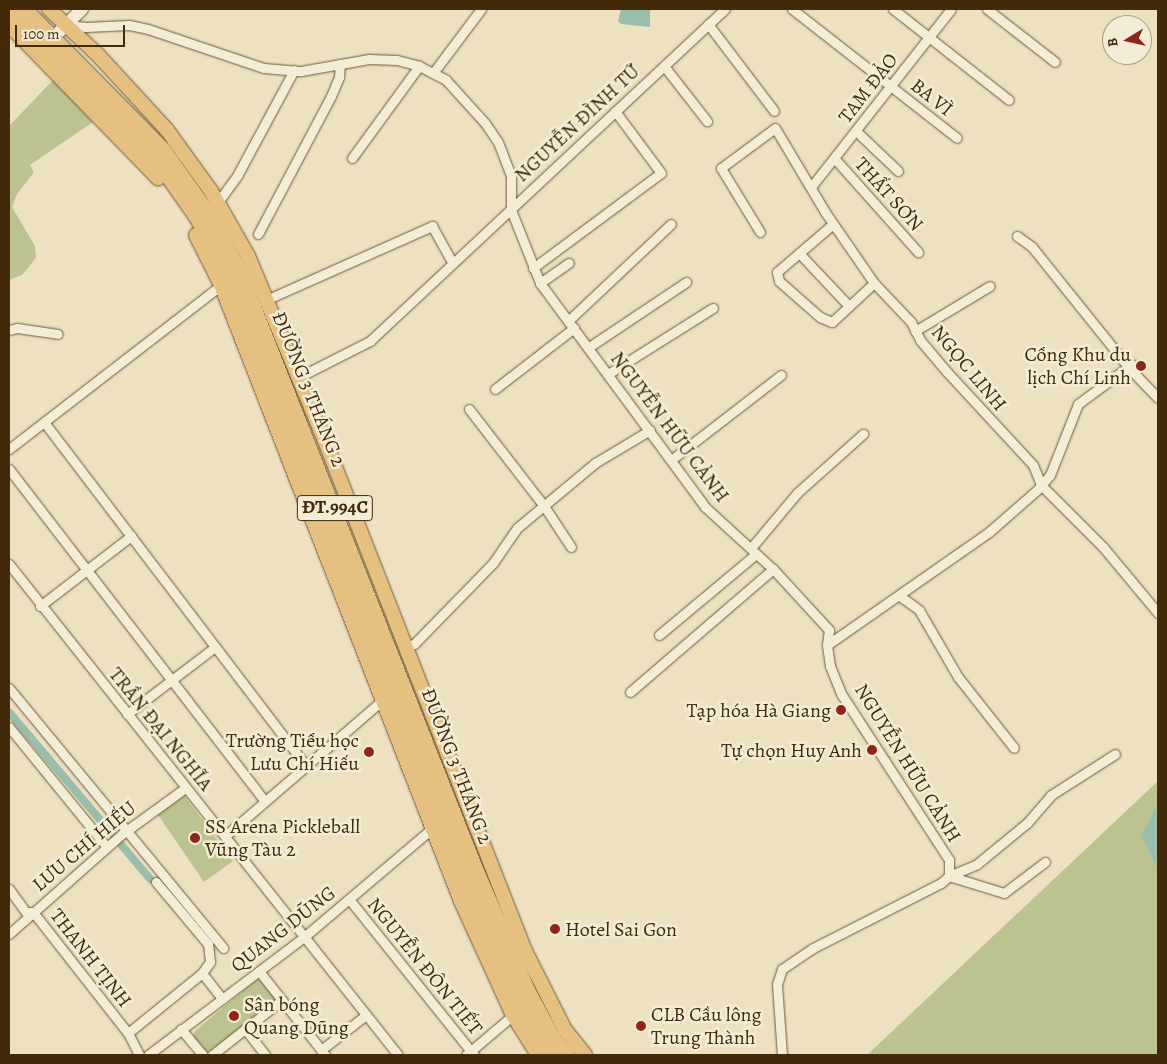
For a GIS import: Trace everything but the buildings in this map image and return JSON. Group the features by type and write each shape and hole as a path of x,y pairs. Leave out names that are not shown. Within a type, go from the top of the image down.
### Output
{"main road":[{"name":"ĐƯỜNG 3 THÁNG 2","path":"25,9 46,46 161,180 186,216 221,285 389,695 439,824 517,994 552,1055"},
{"name":"ĐƯỜNG 3 THÁNG 2","path":"49,9 167,130 218,202 268,299 404,648 408,676"},
{"name":"ĐƯỜNG 3 THÁNG 2","path":"9,10 154,157 196,217 227,272 373,656"},
{"name":"ĐƯỜNG 3 THÁNG 2","path":"9,25 46,46 164,150 208,212 234,261 264,327 408,676 525,952 576,1054"},
{"name":"ĐƯỜNG 3 THÁNG 2","path":"439,824 461,901 513,1015 538,1055"}],"street":[{"path":"46,46 65,24 82,9"},
{"path":"433,73 481,9"},
{"name":"NGUYỄN ĐÌNH TỨ","path":"299,377 370,341 452,262 511,210 726,9"},
{"name":"BA VÌ","path":"792,9 957,138"},
{"path":"893,9 1009,100"},
{"name":"TAM ĐẢO","path":"811,187 892,88 951,9"},
{"path":"987,9 1056,62"},
{"name":"NGUYỄN HỮU CẢNH","path":"65,24 86,27 129,25 148,29 264,68 294,70 369,59 397,60 419,66 446,80 470,103 498,142 511,176 511,210 540,283 705,507 773,569 829,630 827,644 830,666 842,695 949,860 949,876 941,883 813,948 782,970 777,984 782,1055"},
{"path":"708,24 774,111"},
{"path":"258,234 331,96 339,77 340,64"},
{"path":"352,158 419,66"},
{"path":"664,66 707,121"},
{"path":"218,202 238,174 294,70"},
{"path":"533,268 661,173 615,111"},
{"name":"NGỌC LINH","path":"760,232 721,168 776,128 833,224 874,283 890,298 947,372 1033,465 1041,485 1103,547 1158,613"},
{"path":"856,131 898,171"},
{"name":"THẤT SƠN","path":"835,159 918,252"},
{"path":"495,389 571,324 671,224"},
{"path":"833,224 777,272 779,282 820,317 832,322 874,283"},
{"path":"268,299 432,226 452,262"},
{"path":"1017,236 1032,248 1158,398"},
{"path":"799,253 849,306"},
{"path":"540,283 569,263"},
{"path":"589,347 686,282"},
{"path":"9,449 221,285"},
{"path":"915,330 990,286"},
{"path":"608,374 713,308"},
{"path":"9,330 17,328 58,334"},
{"path":"827,644 900,596 989,532 1041,485 1050,475 1078,404 1131,366"},
{"path":"671,460 781,374"},
{"path":"469,409 544,506 571,547"},
{"path":"44,422 306,766"},
{"path":"404,648 414,644 493,563 517,528 595,463 650,430"},
{"path":"659,635 754,551 797,493 863,434"},
{"path":"9,469 265,801"},
{"path":"40,606 131,536"},
{"name":"TRẦN ĐẠI NGHĨA","path":"9,564 40,606 398,1055"},
{"path":"630,692 773,569"},
{"path":"900,596 919,610 958,677 1014,748"},
{"path":"126,714 215,647"},
{"path":"9,688 124,832 223,948"},
{"path":"225,836 389,695"},
{"path":"9,727 109,846"},
{"path":"949,876 977,864 1027,822 1051,795 1115,754"},
{"name":"LƯU CHÍ HIẾU","path":"9,934 124,832 185,788"},
{"name":"QUANG DŨNG","path":"148,1055 304,937 439,824"},
{"path":"949,876 1004,893 1045,862"},
{"path":"128,1033 202,973 210,962 208,944 156,882"},
{"name":"THANH TỊNH","path":"9,889 26,912 33,912 128,1033 139,1055"},
{"name":"NGUYỄN ĐÔN TIẾT","path":"349,899 470,1054"},
{"path":"259,971 323,1053 366,1015"},
{"path":"202,973 222,999"},
{"path":"212,1055 282,1000"},
{"path":"470,1054 513,1015"},
{"path":"181,1029 203,1055"},
{"path":"245,1029 266,1055"}],"shaded area":[{"path":"621,9 650,9 650,27 621,24 618,21"},
{"path":"54,79 93,122 30,165 34,172 17,194 12,207 35,246 36,258 22,275 9,280 9,126"},
{"path":"1158,781 1158,1055 867,1055"},
{"name":"SS Arena Pickleball Vũng Tàu 2","path":"184,795 233,861 204,882 158,815"},
{"path":"1158,805 1158,870 1141,835"},
{"path":"256,980 263,980 275,996 274,1002 212,1051 206,1052 193,1037 195,1031"}],"waterway":[{"path":"9,712 150,879"}],"place":[{"name":"Cổng Khu du lịch Chí Linh","path":"1141,366"},
{"name":"Tạp hóa Hà Giang","path":"841,710"},
{"name":"Tự chọn Huy Anh","path":"872,750"},
{"name":"Trường Tiểu học Lưu Chí Hiếu","path":"369,752"},
{"name":"SS Arena Pickleball Vũng Tàu 2","path":"195,838"},
{"name":"Hotel Sai Gon","path":"555,929"},
{"name":"Sân bóng Quang Dũng","path":"234,1016"},
{"name":"CLB Cầu lông Trung Thành","path":"641,1026"}]}
